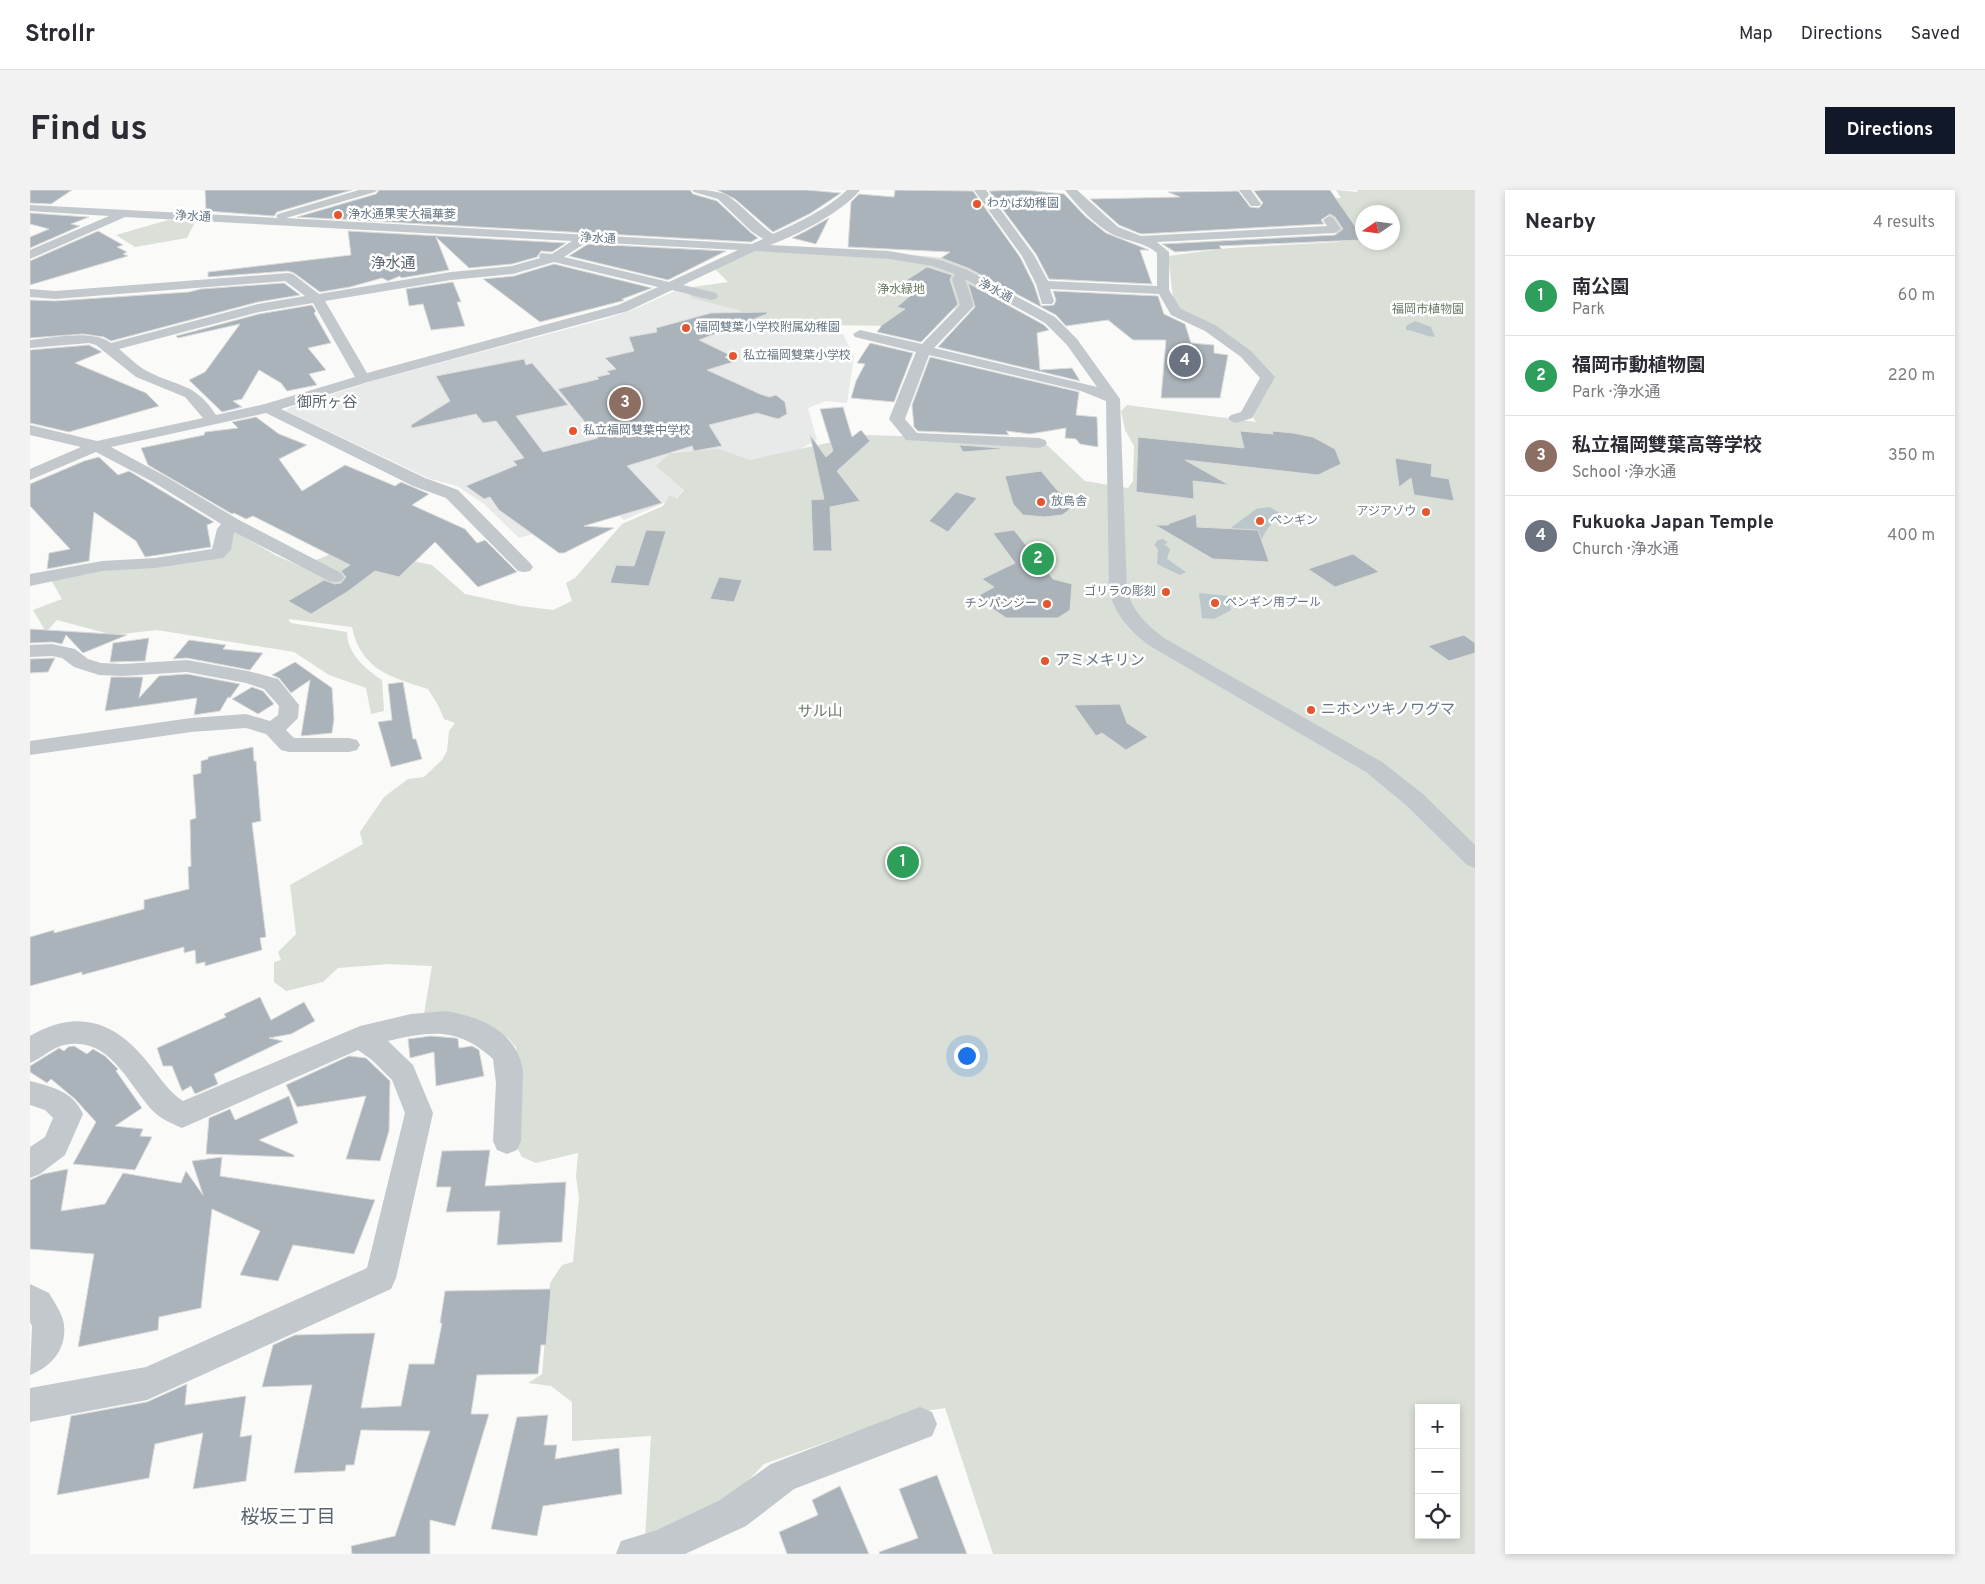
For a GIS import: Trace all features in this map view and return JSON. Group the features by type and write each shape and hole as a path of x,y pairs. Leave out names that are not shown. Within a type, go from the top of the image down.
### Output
{"street":[{"path":"266,221 371,190"},
{"path":"698,190 726,193 755,228 773,240"},
{"path":"30,475 97,446 211,419 268,408 363,378 599,316 640,302 716,264 773,240 840,203 854,190"},
{"path":"980,190 1030,255 1044,285 1050,320"},
{"path":"1068,190 1114,230 1156,245 1163,252 1163,290 1176,312 1210,328 1246,354 1268,377 1247,415 1236,418"},
{"path":"1245,190 1255,204"},
{"name":"浄水通","path":"30,208 758,247 889,255 936,263 963,273 1050,320 1072,342 1113,399"},
{"path":"30,214 47,209"},
{"path":"30,255 124,213"},
{"path":"1143,239 1335,229 1329,220"},
{"path":"482,233 478,239 506,246"},
{"path":"110,348 258,308 451,276 513,270 554,258 585,238"},
{"path":"525,251 711,296"},
{"path":"963,273 958,279 967,306 924,350 897,419 912,437 1039,443"},
{"path":"30,292 54,296 288,277 317,299 363,378"},
{"path":"1044,285 1163,290"},
{"path":"860,334 1086,388 1113,399 1118,590 1121,605 1129,616 1141,630 1157,642 1374,767 1415,800 1475,859"},
{"path":"30,344 89,339 101,342 141,374 190,394 204,408 211,419"},
{"path":"268,408 418,482 452,494 524,567"},
{"path":"30,430 97,446 159,479 233,524 335,577"},
{"path":"30,580 102,566 155,563 217,554 222,550 226,529 233,524"},
{"path":"30,651 52,650 68,653 80,662 99,669 123,670 187,666 248,676 271,684 289,705 288,718 273,729"},
{"path":"30,748 190,724 246,721 273,729 289,745 349,745"},
{"path":"30,1051 42,1040 71,1031 96,1032 116,1045 167,1106 182,1115 360,1037 425,1022 456,1024 482,1033 505,1053 508,1071 507,1141"},
{"path":"30,1405 147,1383 380,1278 419,1113 402,1073 382,1052 360,1037"},
{"path":"30,1093 54,1100 70,1114 55,1146 30,1164"},
{"path":"30,1300 38,1304 48,1324 47,1343 30,1359"},
{"path":"634,1554 660,1547 733,1513 783,1476 920,1424"}],"shaded area":[{"path":"675,291 843,334 854,356 847,403 826,401 808,408 817,440 793,453 749,463 716,450 672,452 657,466 684,489 677,497 624,520 584,485 567,524 519,538 484,504 457,486 430,479 286,411 289,408 376,380 605,319 635,309"},
{"path":"1415,321 1431,327 1435,337 1406,330 1406,326"},
{"path":"1270,507 1283,515 1269,527 1261,542 1224,533 1256,509"},
{"path":"1163,539 1168,543 1164,544 1170,549 1167,559 1186,572 1180,575 1157,564 1158,549 1154,545 1158,540"},
{"name":"ペンギン用プール","path":"1199,593 1228,596 1231,610 1214,619 1202,618"}],"green space":[{"path":"1336,190 1358,192 1357,190 1475,190 1475,1554 993,1554 945,1408 919,1412 764,1464 734,1495 645,1539 651,1436 572,1441 572,1402 551,1386 528,1383 542,1374 550,1283 562,1265 573,1262 579,1197 576,1177 578,1153 536,1163 522,1157 515,1144 519,1065 516,1047 508,1038 468,1019 424,1014 432,966 388,964 338,968 323,982 286,991 274,982 274,962 281,960 278,952 296,934 290,885 363,844 360,832 384,797 408,779 424,777 442,760 447,751 449,731 455,723 444,719 428,689 390,675 370,662 356,642 352,627 288,619 291,623 347,632 350,647 358,660 382,680 384,711 371,714 366,688 329,675 294,652 157,630 113,635 57,620 46,632 33,610 62,599 50,578 117,566 221,556 231,529 277,556 300,566 347,548 432,565 465,594 521,606 553,610 572,601 566,583 575,578 622,524 663,506 669,496 677,498 684,490 656,466 670,453 719,449 750,460 864,435 932,437 1047,445 1085,481 1128,488 1133,481 1134,446 1125,430 1121,411 1127,405 1256,422 1251,414 1273,378 1180,311 1173,297 1168,256 1230,248 1340,242 1328,214 1317,199 1341,198"},
{"path":"168,220 195,222 187,238 135,247 116,235"},
{"name":"浄水緑地","path":"755,251 873,253 932,257 991,266 972,280 992,298 980,299 905,328 897,326 821,325 819,332 795,334 778,329 738,310 692,298 686,288 728,282 713,267"}],"building":[{"path":"30,190 72,190 51,204 30,203"},
{"path":"205,190 352,190 277,212 274,216 206,211"},
{"path":"379,190 690,190 693,194 717,201 758,238 751,242 297,217 376,194"},
{"path":"717,190 807,190 841,193 811,213 773,232 735,199"},
{"path":"895,190 973,191 1020,257 1034,285 1041,306 1054,305 1056,300 1053,291 1158,296 1164,314 1185,324 1191,343 1214,345 1214,353 1228,355 1220,398 1161,398 1166,340 1133,340 1108,320 1066,326 1056,315 968,268 941,258 950,252 848,247 851,202 859,194 894,197"},
{"path":"1025,190 1064,194 1086,217 1106,233 1149,250 1140,250 1152,284 1049,279 1036,254 989,191"},
{"path":"1330,190 1355,226 1355,240 1219,246 1222,249 1175,252 1162,244 1335,235 1343,229 1335,217 1330,214 1321,220 1324,224 1141,234 1119,225 1090,199 1180,197 1168,192 1238,191 1250,207 1259,208 1263,203 1254,191"},
{"path":"30,213 89,217 71,224 80,226 30,248 30,237 49,229 30,224"},
{"path":"829,218 816,244 792,238 806,231"},
{"path":"98,231 123,245 117,247 127,252 123,254 128,256 30,285 30,261"},
{"path":"348,231 566,243 552,252 541,251 537,257 512,264 469,268 436,237 449,270 401,278 400,276 388,281 382,278 350,287 320,292 294,273 288,271 208,277 208,272 351,255"},
{"path":"588,244 726,251 668,280 569,256"},
{"path":"554,264 652,288 622,299 624,300 622,301 540,322 483,279 514,276"},
{"path":"927,267 952,275 950,280 958,304 921,342 877,332 882,325 905,309 897,307 919,288 909,285 913,283 905,281"},
{"path":"453,282 461,302 457,302 465,326 431,330 423,304 409,306 406,289"},
{"path":"284,283 300,295 258,302 111,341 104,337 83,334 30,338 30,300 55,301 189,292 201,289"},
{"path":"968,283 1044,325 1049,330 1037,333 1040,370 1072,368 1080,381 938,347 975,307"},
{"path":"312,305 316,311 314,313 331,343 308,348 326,370 309,374 317,385 287,391 281,383 259,370 242,399 233,401 242,407 222,412 189,380 205,372 240,324 178,338 176,336 259,314"},
{"path":"767,312 767,314 699,340 730,355 725,357 733,362 707,370 760,394 769,397 776,395 785,402 787,414 778,419 757,413 709,425 722,446 694,451 692,446 627,466 662,503 584,526 614,528 564,553 559,553 499,510 490,497 484,499 466,486 517,465 513,461 524,458 496,421 483,423 476,414 412,428 411,425 450,401 436,376 524,359 526,365 532,363 568,405 516,416 543,452 598,438 558,389 599,379 597,377 610,374 607,371 616,369 605,358 634,351 629,337 657,332 656,328 711,313"},
{"path":"870,343 913,353 894,402 851,398 856,381 865,364 857,363"},
{"path":"89,345 102,352 75,363 146,393 159,406 69,432 30,423 30,350"},
{"path":"930,357 1079,392 1076,415 1097,417 1098,447 1080,444 1076,439 1065,438 1066,428 1030,434 1006,431 1009,435 918,431 914,427 912,405"},
{"path":"843,407 852,437 861,430 870,441 837,471 860,501 830,507 832,551 813,551 811,500 824,499 810,435 826,457 833,451 820,409"},
{"path":"256,417 279,434 307,445 279,459 302,491 345,465 395,486 401,482 429,494 412,505 465,529 477,543 485,540 517,572 478,587 435,542 399,577 375,571 347,592 311,614 288,601 324,580 335,584 341,583 346,577 341,571 350,565 253,516 246,519 234,513 232,514 148,465 141,448 204,435 205,432 238,428 232,422"},
{"path":"1240,431 1273,434 1272,431 1313,437 1335,449 1341,464 1318,475 1185,460 1229,485 1193,481 1194,499 1136,492 1138,437 1244,448"},
{"path":"959,445 1001,448 1001,449 963,452"},
{"path":"99,457 118,475 129,471 214,522 207,525 211,547 145,557 136,541 94,512 89,561 47,569 49,553 70,549 30,506 30,484 84,461"},
{"path":"1395,458 1432,464 1431,476 1449,479 1454,501 1414,495 1411,478 1399,487"},
{"name":"放鳥舎","path":"1041,471 1057,490 1067,496 1072,504 1068,511 1062,515 1044,517 1023,515 1013,504 1005,476"},
{"path":"956,492 977,498 948,532 929,521"},
{"path":"1196,514 1197,527 1258,530 1269,562 1213,559 1155,525 1169,525"},
{"path":"646,530 666,531 649,586 610,583 616,565 634,566"},
{"path":"1014,530 1053,579 1072,584 1070,610 1058,618 1006,618 976,597 994,587 982,579 1015,563 993,533"},
{"path":"1353,554 1379,572 1335,587 1308,569"},
{"path":"719,577 742,580 734,602 710,599"},
{"path":"30,629 127,635 83,653 66,635 62,644 52,642 30,643"},
{"path":"1464,635 1475,643 1475,653 1449,661 1428,646"},
{"path":"149,638 145,661 110,662 113,643"},
{"path":"189,640 226,645 223,649 263,653 250,670 187,658 173,659"},
{"path":"55,658 48,672 30,673 30,659"},
{"path":"295,662 332,688 334,719 332,733 301,736 310,680 291,693 279,678 272,675"},
{"path":"187,674 240,684 230,698 228,697 220,711 194,715 197,698 105,711 111,677 143,677 139,698 159,676"},
{"path":"403,682 413,739 416,739 422,759 391,767 378,722 392,720 388,684"},
{"path":"252,687 263,691 274,704 258,714 232,699"},
{"path":"1120,704 1127,723 1148,737 1126,750 1102,733 1096,736 1074,705"},
{"path":"253,747 261,821 252,823 266,937 260,938 262,950 205,966 205,962 196,964 195,950 184,953 184,947 82,975 82,972 30,986 30,937 54,930 54,933 144,909 144,900 189,889 188,867 191,866 190,820 196,818 193,775 201,773 201,761 208,759 208,757"},
{"path":"260,997 271,1020 304,1002 315,1021 291,1034 269,1038 283,1041 214,1074 218,1084 195,1094 191,1086 182,1091 172,1066 163,1066 157,1048 226,1017 224,1014"},
{"path":"431,1036 455,1038 458,1039 459,1048 472,1046 479,1050 484,1076 436,1086 434,1052 410,1058 408,1039"},
{"path":"74,1046 87,1054 93,1049 105,1056 118,1069 116,1071 142,1108 115,1126 143,1129 140,1136 152,1137 135,1170 73,1164 96,1122 75,1099 51,1079 47,1083 30,1072 30,1066 59,1048 64,1051 68,1047"},
{"path":"349,1056 366,1058 390,1081 389,1131 380,1161 346,1159 366,1096 297,1107 286,1085"},
{"path":"289,1096 298,1123 259,1140 294,1155 294,1157 206,1154 209,1118 230,1109 235,1120"},
{"path":"490,1150 485,1186 566,1182 562,1242 497,1245 500,1211 446,1212 451,1187 436,1187 442,1151"},
{"path":"222,1157 220,1176 375,1200 354,1254 293,1245 278,1281 240,1275 260,1231 212,1209 201,1308 159,1317 158,1330 78,1347 94,1254 30,1249 30,1180 43,1174 68,1169 61,1211 105,1204 123,1173 181,1183 186,1171 203,1195 192,1161"},
{"path":"551,1289 546,1345 541,1345 538,1374 477,1375 471,1414 489,1414 455,1526 430,1520 430,1554 352,1554 351,1546 395,1536 430,1431 361,1430 354,1465 346,1465 345,1471 294,1473 312,1385 262,1387 273,1345 295,1335 375,1333 361,1408 401,1406 409,1364 434,1364 442,1323 440,1323 445,1291"},
{"path":"187,1384 185,1405 246,1396 240,1437 252,1435 246,1481 193,1489 203,1433 155,1444 149,1478 57,1495 71,1416 147,1402"},
{"path":"548,1415 544,1445 557,1445 555,1459 619,1448 622,1494 543,1506 537,1536 491,1529 517,1417"},
{"path":"937,1475 967,1554 880,1554 879,1552 918,1538 899,1489"},
{"path":"840,1486 869,1554 787,1554 779,1532 818,1515 812,1500"}],"place":[{"name":"わかば幼稚園","path":"977,204"},
{"name":"浄水通果実大福華菱","path":"338,215"},
{"name":"福岡雙葉小学校附属幼稚園","path":"686,328"},
{"name":"私立福岡雙葉小学校","path":"733,356"},
{"name":"Fukuoka Japan Temple","path":"1185,361"},
{"name":"私立福岡雙葉高等学校","path":"625,403"},
{"name":"私立福岡雙葉中学校","path":"573,431"},
{"name":"放鳥舎","path":"1041,502"},
{"name":"アジアゾウ","path":"1426,512"},
{"name":"ペンギン","path":"1260,521"},
{"name":"福岡市動植物園","path":"1038,559"},
{"name":"ゴリラの彫刻","path":"1166,592"},
{"name":"ペンギン用プール","path":"1215,603"},
{"name":"チンパンジー","path":"1047,604"},
{"name":"アミメキリン","path":"1045,661"},
{"name":"ニホンツキノワグマ","path":"1311,710"},
{"name":"南公園","path":"903,862"}],"district":[{"name":"浄水通","path":"393,264"},
{"name":"御所ヶ谷","path":"327,403"},
{"name":"桜坂三丁目","path":"288,1518"}],"park label":[{"name":"福岡市植物園","path":"1428,310"},
{"name":"サル山","path":"820,712"}]}
